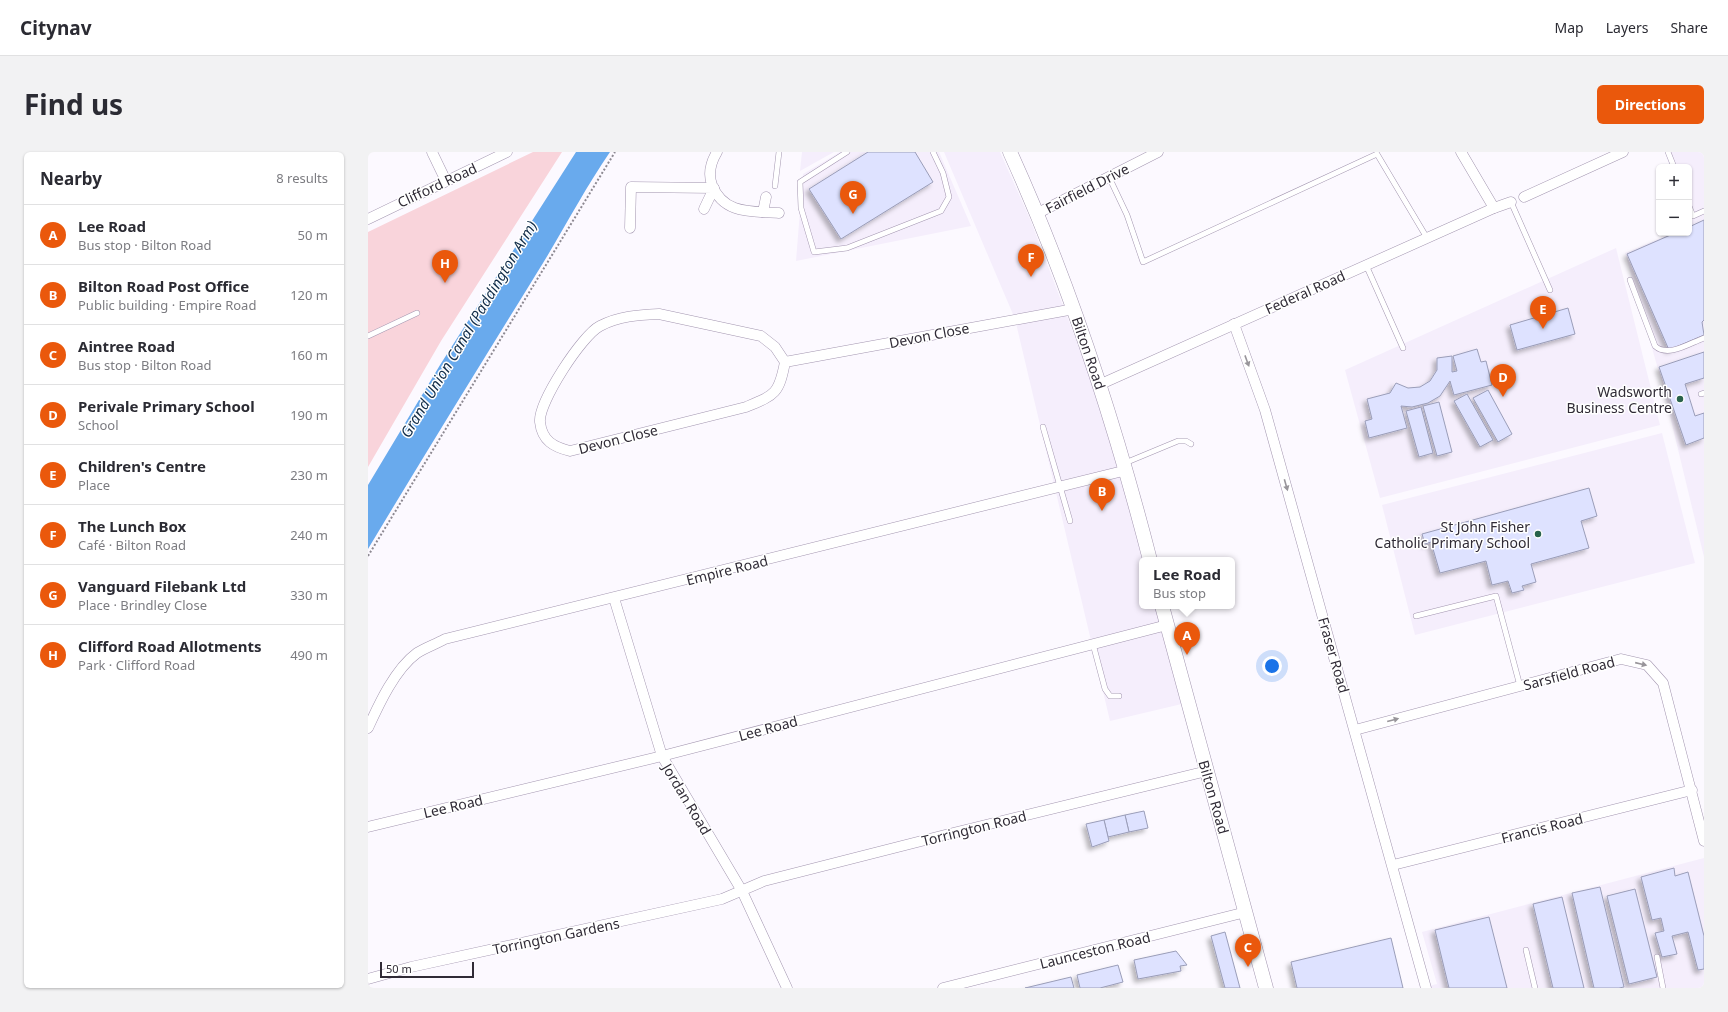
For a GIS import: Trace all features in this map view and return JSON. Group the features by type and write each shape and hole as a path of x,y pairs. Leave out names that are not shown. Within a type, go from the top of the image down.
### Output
{"street":[{"path":"432,152 446,181"},
{"name":"Clifford Road","path":"368,219 506,152"},
{"path":"717,152 712,162 710,180 716,194 728,206 744,211 779,213"},
{"name":"Bilton Road","path":"1010,152 1038,213 1101,384 1126,466 1149,557"},
{"name":"Fairfield Drive","path":"1038,213 1158,152"},
{"path":"1461,152 1494,208"},
{"path":"1524,197 1623,152"},
{"path":"630,228 631,187 714,188"},
{"path":"704,209 714,188"},
{"path":"763,212 766,197"},
{"name":"Federal Road","path":"1101,384 1121,376 1127,371 1494,208 1511,202"},
{"name":"Devon Close","path":"785,362 1074,309"},
{"name":"Devon Close","path":"659,314 761,336 775,347 785,362 781,382 770,397 746,407 570,451 555,447 544,436 540,422 543,407 562,372 579,346 599,326 628,315 659,314"},
{"name":"Fraser Road","path":"1234,324 1266,410 1426,988"},
{"name":"Empire Road","path":"368,728 380,701 398,674 416,654 444,639 1059,487 1126,466"},
{"name":"Jordan Road","path":"614,598 662,756 742,891 787,988"},
{"name":"Bilton Road","path":"1163,609 1266,988"},
{"name":"Lee Road","path":"368,826 662,756 1167,625"},
{"name":"Sarsfield Road","path":"1355,730 1621,659 1648,665 1663,683 1704,841"},
{"name":"Torrington Road","path":"742,891 771,879 945,834 1207,771"},
{"name":"Francis Road","path":"1393,866 1692,790"},
{"name":"Torrington Gardens","path":"368,979 411,968 722,899 742,891"},
{"name":"Launceston Road","path":"943,988 1246,912"}],"lane":[{"path":"775,186 779,152"},
{"path":"847,152 800,182 802,208 814,252 847,248 941,211 949,197 943,173 934,152"},
{"path":"1668,152 1673,164"},
{"path":"1109,177 1127,215 1143,262 1377,154 1427,238"},
{"path":"1511,202 1550,290"},
{"path":"1692,214 1693,216 1704,211"},
{"path":"1366,265 1403,348"},
{"path":"1630,280 1655,346 1659,350 1669,351 1704,338"},
{"path":"368,336 417,313"},
{"path":"1043,427 1070,521"},
{"path":"1126,466 1178,441 1186,441 1191,444"},
{"path":"1416,616 1496,596 1520,686"},
{"path":"1094,644 1105,689 1110,696 1119,696"},
{"path":"1526,950 1535,988"},
{"path":"1657,957 1663,988"}],"path":[{"path":"368,556 615,152"}],"shaded area":[{"path":"533,152 562,152 441,341 368,467 368,232"},
{"path":"802,152 834,152 800,171"},
{"path":"840,152 939,152 971,226 796,261 803,174"},
{"path":"944,152 1000,152 1030,219 1086,366 1124,477 1146,557 1139,557 1139,609 1160,609 1186,703 1110,721 1015,319"},
{"path":"1665,152 1704,152 1704,557 1662,383 1625,253 1666,236 1692,236 1692,164 1669,164"},
{"path":"1616,248 1660,425 1380,498 1345,370"},
{"name":"St John Fisher Catholic Primary School","path":"1662,433 1695,563 1415,635 1382,505"},
{"path":"1704,858 1704,988 1420,988 1437,984 1422,932"}],"water":[{"name":"Grand Union Canal (Paddington Arm)","path":"576,152 610,152 368,549 368,485 440,365"}],"building":[{"path":"868,152 915,152 933,182 841,239 809,189"},
{"path":"1704,220 1704,320 1702,322 1704,335 1669,350 1627,254 1668,236 1692,236 1692,226"},
{"path":"1568,308 1575,334 1517,350 1510,325"},
{"path":"1477,349 1481,362 1486,361 1492,385 1454,395 1450,381 1440,396 1428,403 1412,407 1401,406 1407,428 1369,438 1365,421 1372,419 1367,399 1390,393 1396,383 1408,388 1420,387 1430,381 1437,370 1437,358 1452,356 1452,372 1457,371 1453,356"},
{"name":"Wadsworth Business Centre","path":"1704,352 1704,378 1685,384 1695,416 1704,413 1704,438 1686,445 1659,367"},
{"path":"1488,390 1512,434 1498,442 1473,398"},
{"path":"1467,394 1493,440 1480,447 1454,401"},
{"path":"1439,402 1452,452 1437,456 1423,406"},
{"path":"1421,407 1433,453 1419,457 1406,411"},
{"path":"1589,488 1597,516 1581,521 1589,548 1531,564 1536,582 1522,586 1524,590 1512,593 1508,581 1492,585 1486,561 1440,573 1431,542 1425,544 1422,534"},
{"path":"1144,811 1148,828 1129,832 1125,815"},
{"path":"1125,815 1129,832 1108,837 1104,820"},
{"path":"1104,820 1109,841 1092,847 1086,824"},
{"path":"1674,868 1675,876 1688,872 1704,936 1704,969 1698,970 1688,932 1672,936 1677,954 1662,957 1655,933 1664,931 1661,918 1652,920 1641,877"},
{"path":"1600,887 1624,987 1594,988 1572,893"},
{"path":"1635,889 1657,977 1629,984 1607,896"},
{"path":"1562,897 1584,988 1553,988 1533,904"},
{"path":"1489,917 1507,988 1449,988 1435,930"},
{"path":"1225,932 1240,988 1225,988 1211,936"},
{"path":"1391,938 1403,988 1297,988 1291,962"},
{"path":"1176,951 1187,965 1180,966 1181,971 1138,979 1134,960"},
{"path":"1118,965 1123,982 1100,988 1080,988 1077,975"},
{"path":"1071,977 1074,988 1025,988"}],"place":[{"name":"Vanguard Filebank Ltd","path":"853,214"},
{"name":"The Lunch Box","path":"1031,277"},
{"name":"Clifford Road Allotments","path":"445,283"},
{"name":"Children's Centre","path":"1543,329"},
{"name":"Perivale Primary School","path":"1503,397"},
{"name":"Wadsworth Business Centre","path":"1680,399"},
{"name":"Bilton Road Post Office","path":"1102,511"},
{"name":"St John Fisher Catholic Primary School","path":"1538,534"},
{"name":"Lee Road","path":"1187,655"},
{"name":"Aintree Road","path":"1248,967"}]}
